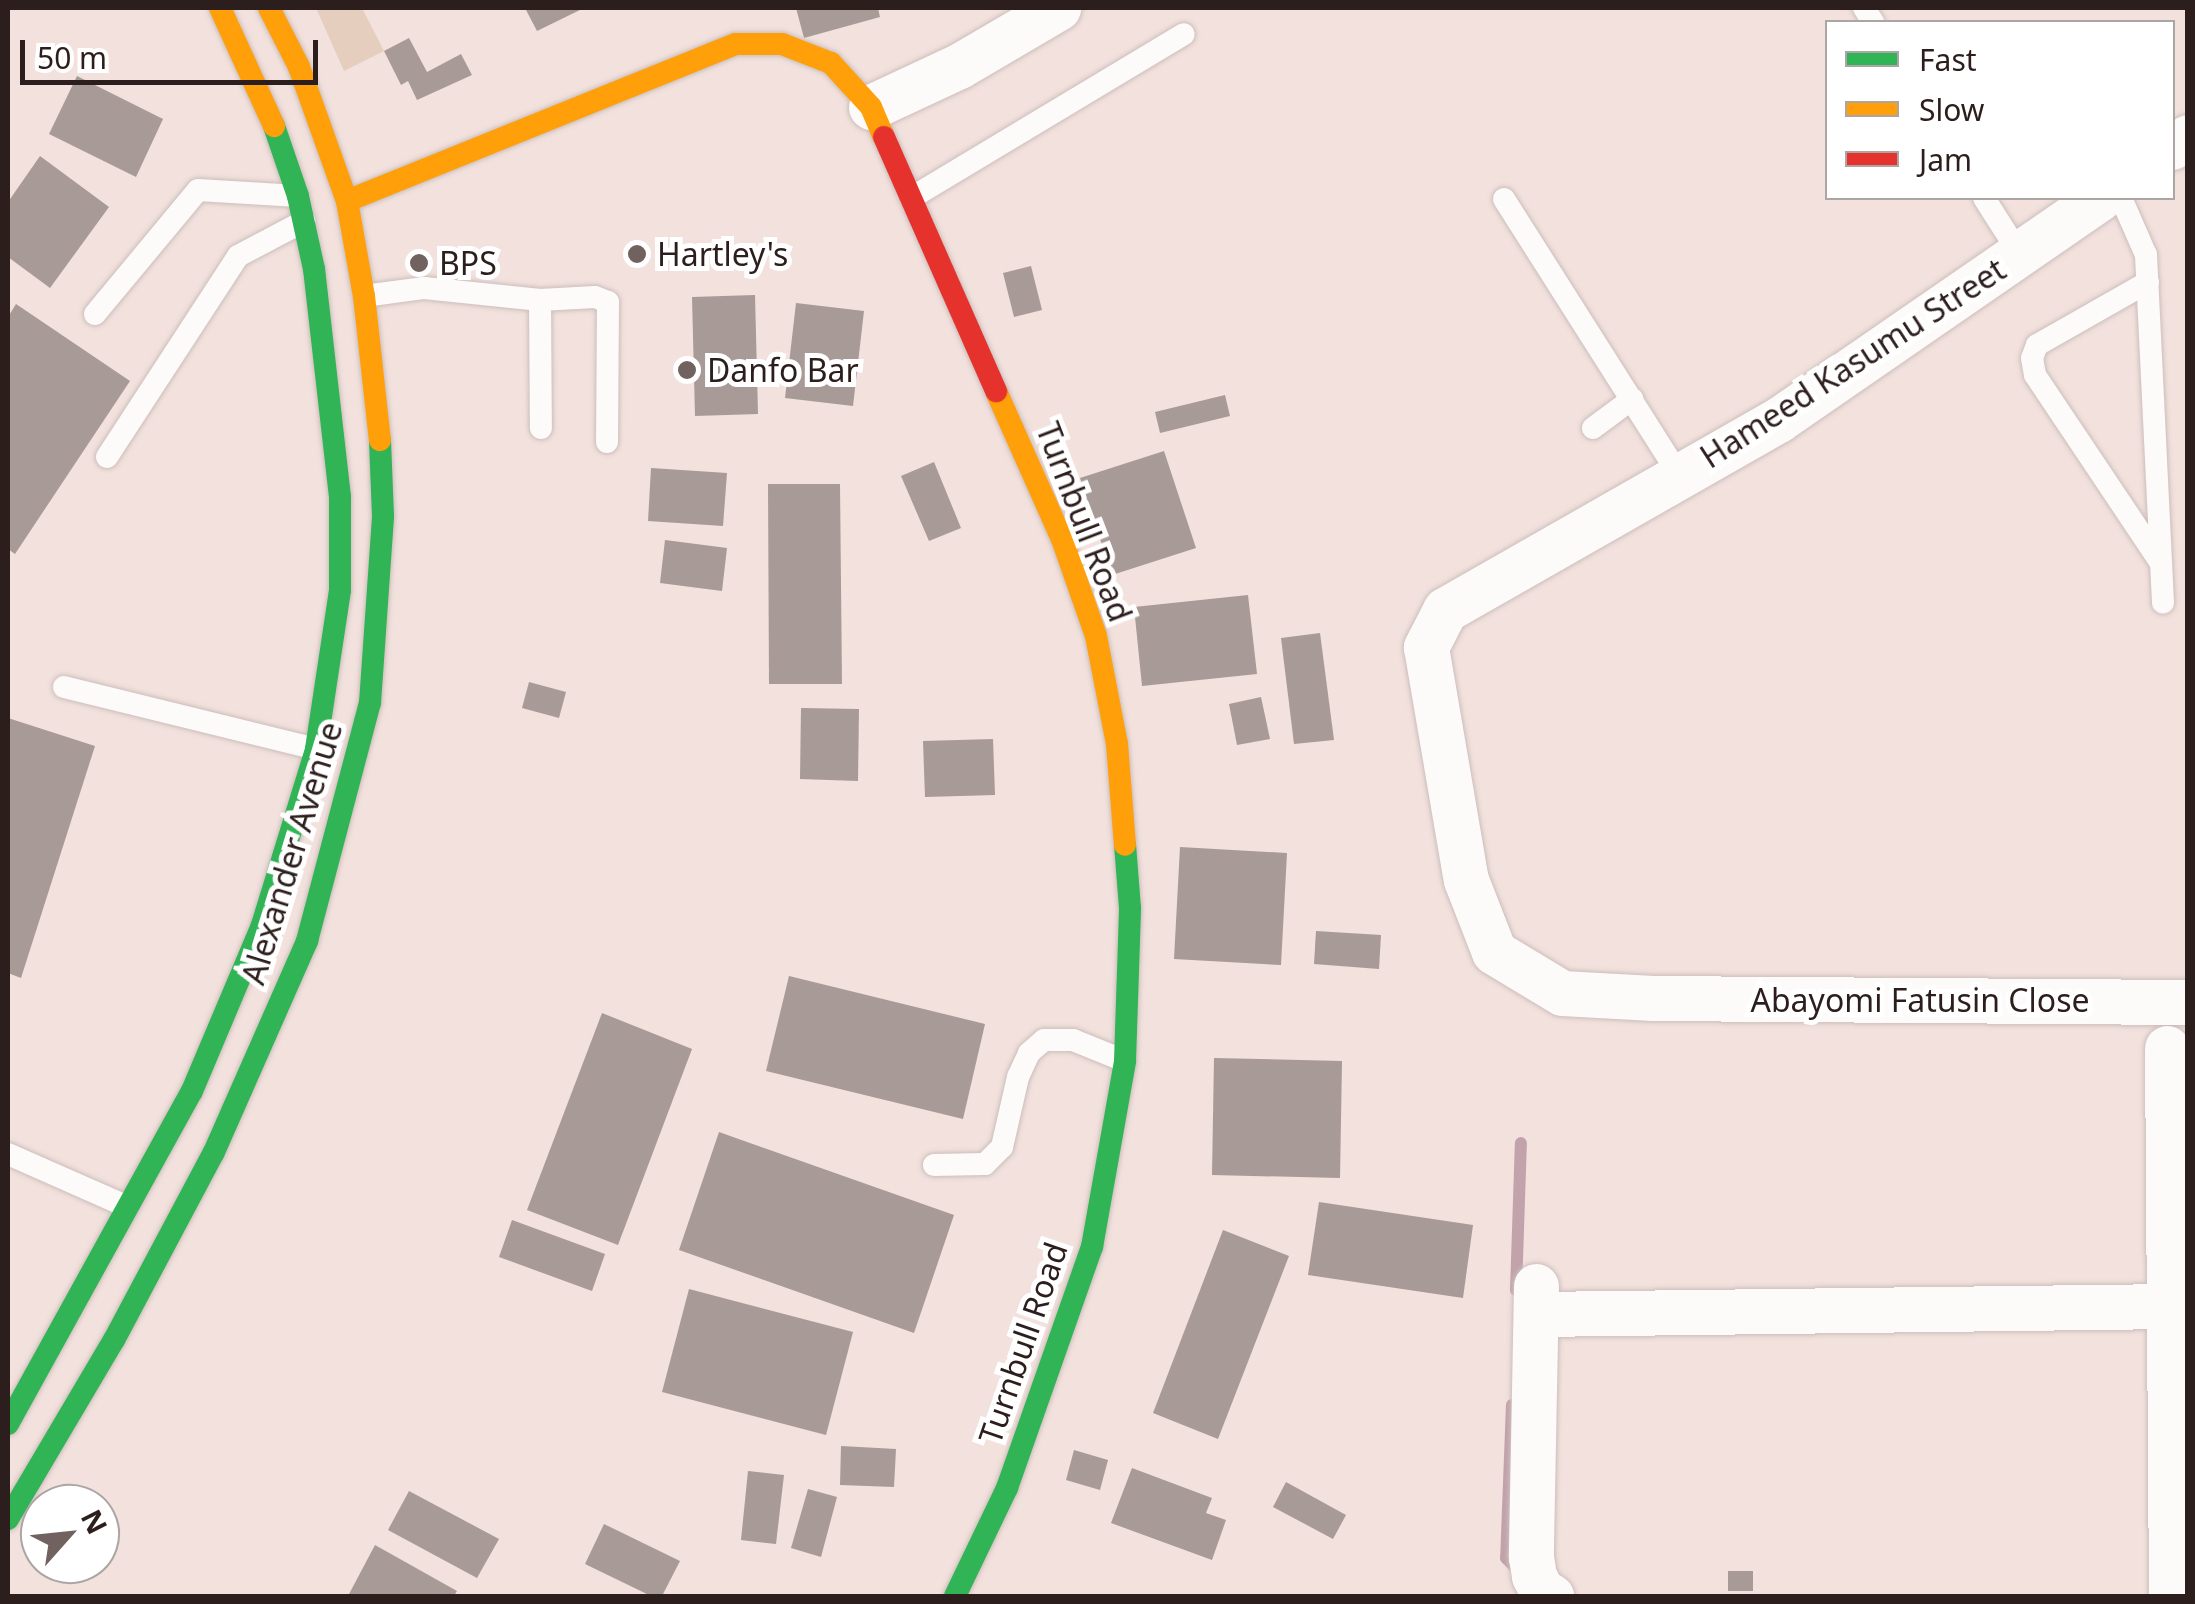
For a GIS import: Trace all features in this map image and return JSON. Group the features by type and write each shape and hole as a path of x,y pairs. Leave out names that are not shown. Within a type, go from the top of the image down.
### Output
{"main road":[{"name":"Alexander Avenue","path":"8,1424 131,1209 192,1091 262,925 316,750 340,590 340,498 326,350 304,222 266,104 220,8"},
{"name":"Alexander Avenue","path":"8,1518 114,1340 214,1152 262,1050 317,905 370,703 380,606 380,436 364,296 347,200 300,67 270,8"},
{"name":"Turnbull Road","path":"347,200 736,44 782,44 831,63 871,107 1062,539 1096,636 1116,744 1130,908 1125,1061 1092,1247 1007,1488 955,1596"}],"street":[{"path":"871,107 960,66 1058,8"},
{"name":"Hameed Kasumu Street","path":"1444,610 1778,420 2097,200"},
{"name":"Abayomi Fatusin Close","path":"1444,610 1426,646 1466,880 1494,952 1562,992 1653,998 2188,1002"},
{"path":"2167,1048 2171,1596"},
{"path":"1551,1596 1541,1590 1530,1557 1536,1298 2170,1306"}],"lane":[{"path":"911,198 1184,34"},
{"path":"96,314 198,190 298,196"},
{"path":"1504,199 1680,476"},
{"path":"1985,200 2019,254"},
{"path":"2122,200 2146,255 2163,603"},
{"path":"106,457 238,256 304,222"},
{"path":"2148,282 2037,345 2032,358 2035,376 2161,563"},
{"path":"364,296 424,288 540,300 595,297 608,302 608,442"},
{"path":"540,300 541,428"},
{"path":"1593,428 1632,399"},
{"path":"64,688 316,750"},
{"path":"934,1165 985,1164 1002,1148 1018,1076 1029,1053 1044,1040 1072,1040 1125,1061"},
{"path":"8,1154 131,1209"}],"shaded area":[{"path":"316,8 362,8 384,51 344,71"}],"building":[{"path":"525,8 584,8 537,31"},
{"path":"796,8 878,8 880,17 804,38"},
{"path":"409,38 427,72 461,54 472,75 417,100 408,81 401,85 384,51"},
{"path":"77,76 163,119 136,177 49,134"},
{"path":"40,156 109,207 50,288 8,257 8,202"},
{"path":"1031,266 1042,310 1014,317 1003,273"},
{"path":"755,295 758,414 695,416 692,297"},
{"path":"796,303 864,311 853,406 785,398"},
{"path":"16,304 130,381 15,554 8,549 8,317"},
{"path":"1225,395 1230,416 1160,433 1155,412"},
{"path":"1164,451 1196,548 1112,575 1080,478"},
{"path":"934,462 961,528 929,541 901,476"},
{"path":"651,468 727,473 723,526 648,521"},
{"path":"768,484 840,484 842,684 769,684"},
{"path":"665,540 727,548 722,591 660,583"},
{"path":"1248,595 1257,674 1142,686 1134,607"},
{"path":"1320,633 1334,740 1294,744 1281,638"},
{"path":"529,682 566,692 559,718 522,708"},
{"path":"1261,697 1270,739 1237,745 1229,704"},
{"path":"801,708 859,709 858,781 800,779"},
{"path":"8,718 95,746 21,978 8,973"},
{"path":"993,739 995,795 925,797 923,741"},
{"path":"1180,847 1287,853 1281,965 1174,959"},
{"path":"1316,931 1381,935 1379,969 1314,964"},
{"path":"789,976 985,1024 963,1119 766,1071"},
{"path":"602,1013 692,1049 618,1245 527,1210"},
{"path":"1214,1058 1342,1061 1340,1178 1212,1175"},
{"path":"719,1132 954,1215 914,1333 679,1250"},
{"path":"1319,1202 1473,1225 1463,1298 1308,1275"},
{"path":"512,1220 605,1254 592,1291 499,1257"},
{"path":"1223,1230 1289,1256 1218,1439 1153,1413"},
{"path":"689,1289 853,1332 826,1435 662,1392"},
{"path":"841,1446 896,1449 894,1487 840,1485"},
{"path":"1074,1450 1108,1460 1100,1490 1066,1480"},
{"path":"1132,1468 1212,1498 1206,1513 1226,1520 1212,1560 1111,1523"},
{"path":"748,1471 784,1475 776,1544 741,1540"},
{"path":"1286,1482 1346,1515 1333,1539 1273,1507"},
{"path":"808,1489 837,1497 821,1557 791,1548"},
{"path":"409,1491 499,1539 477,1578 388,1530"},
{"path":"604,1524 680,1561 662,1596 651,1596 585,1564"},
{"path":"375,1545 457,1591 454,1596 348,1596"},
{"path":"1728,1571 1753,1571 1753,1591 1728,1591"}],"waterway":[{"path":"1516,1290 1521,1143"},
{"path":"1512,1405 1506,1558 1518,1570"}],"traffic: fast":[{"path":"8,1424 192,1091 262,925 316,749 340,590 340,497 314,269 298,196 274,126"},
{"path":"8,1519 114,1340 214,1152 307,941 370,703 383,516 380,440"},
{"path":"955,1596 1007,1488 1092,1247 1125,1061 1130,908 1125,845"}],"traffic: slow":[{"path":"220,8 274,126"},
{"path":"269,8 299,67 347,201 364,296 380,440"},
{"path":"347,201 736,44 782,44 831,63 871,107 884,137"},
{"path":"996,391 1062,539 1096,636 1117,744 1125,845"}],"traffic: jam":[{"path":"884,137 996,391"}],"place":[{"name":"Hartley's","path":"637,254"},
{"name":"BPS","path":"419,263"},
{"name":"Danfo Bar","path":"687,370"}]}
